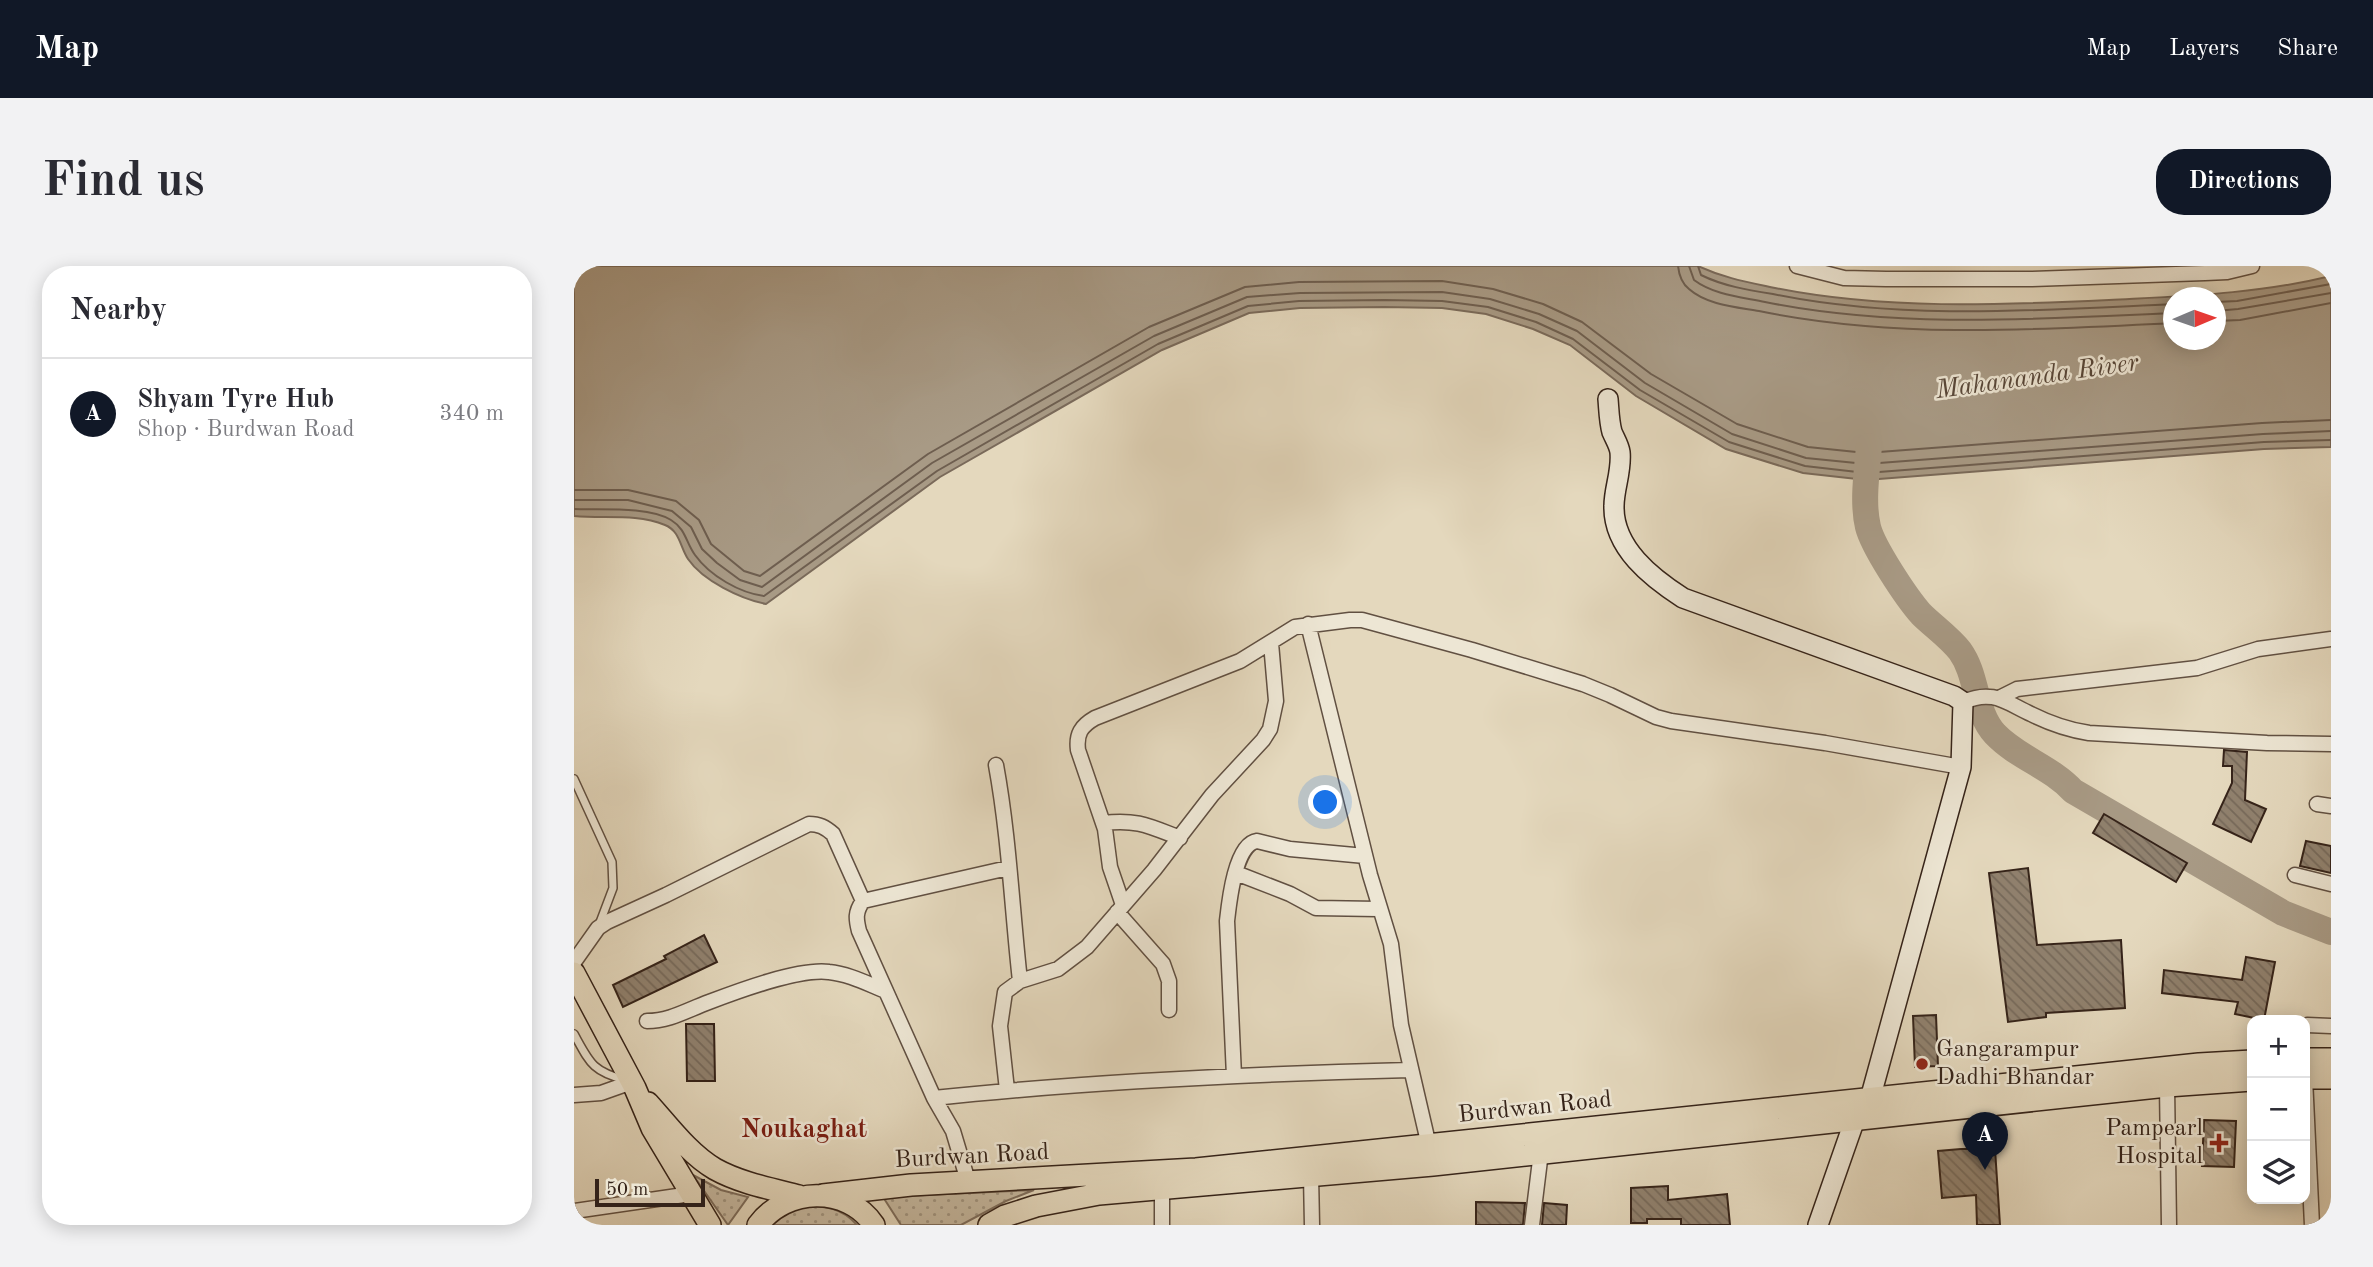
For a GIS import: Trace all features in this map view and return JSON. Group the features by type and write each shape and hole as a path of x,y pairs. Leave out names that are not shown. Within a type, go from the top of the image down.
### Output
{"main road":[{"path":"574,973 634,1085 652,1128 710,1225"},
{"path":"2310,1059 2331,1059"},
{"name":"Burdwan Road","path":"799,1196 968,1181 1107,1184 1162,1189 1433,1165 1855,1119 1975,1097 2199,1064 2247,1061"},
{"path":"2310,1078 2331,1078"},
{"name":"Burdwan Road","path":"989,1225 1027,1217 1063,1199 1107,1184 1196,1169 1870,1098 1975,1097 2247,1080"},
{"path":"634,1085 692,1150 715,1168 799,1196"},
{"path":"823,1195 847,1201 868,1216 874,1225"},
{"path":"758,1225 778,1206 799,1196"}],"street":[{"path":"1797,266 1815,268 1844,278 1888,272 2205,273 2252,266"},
{"path":"1608,400 1612,430 1619,449 1620,465 1613,508 1618,530 1631,556 1665,587 1683,598 1954,696 1980,698 2070,730 2267,743 2331,744"},
{"path":"1170,1010 1169,981 1163,964 1120,909 1110,867 1107,837 1077,740 1085,724 1240,661 1295,627 1362,620 1583,684 1663,719 1961,767"},
{"path":"1308,624 1378,909 1393,954 1401,1025 1429,1146"},
{"path":"1980,698 2017,689 2197,668 2258,649 2331,639"},
{"path":"1007,1090 1001,1015 1005,992 1020,981 1058,969 1087,947 1270,729 1276,701 1271,643"},
{"path":"1870,1098 1980,698"},
{"path":"996,765 1006,822 1008,869 1020,981"},
{"path":"1103,822 1130,820 1180,838"},
{"path":"574,962 598,928 808,824 817,824 833,834 863,901"},
{"path":"1234,1076 1227,921 1243,850 1251,842 1306,851 1365,856"},
{"path":"968,1181 953,1131 934,1098 886,991 856,919 857,909 863,901 1008,869"},
{"path":"1236,873 1290,894 1316,908 1378,909"},
{"path":"2295,875 2331,884"},
{"path":"647,1021 675,1017 709,1002 791,976 814,972 841,974 886,991"},
{"path":"2310,1025 2331,1026"},
{"path":"934,1098 1007,1090 1234,1076 1410,1070"},
{"path":"574,1095 601,1093 634,1085"},
{"path":"2167,1086 2169,1225"},
{"path":"1818,1225 1855,1119"},
{"path":"2308,1141 2312,1225"},
{"path":"1532,1225 1541,1152"},
{"path":"1311,1175 1312,1225"},
{"path":"1162,1189 1162,1225"},
{"path":"574,1211 691,1194"}],"lane":[{"path":"574,779 612,862 613,888 598,928"},
{"path":"574,1034 598,1070 634,1085"}],"shaded area":[{"path":"693,1175 721,1190 748,1197 728,1225"},
{"path":"1034,1190 1006,1201 961,1225 901,1225 883,1197"},
{"path":"804,1206 833,1209 857,1225 772,1225 784,1214"}],"water":[{"name":"Mahananda River","path":"574,266 1698,266 1717,274 1775,288 1899,303 2025,303 2163,297 2163,350 2226,350 2226,292 2276,287 2331,276 2331,447 2264,449 1866,480 1803,473 1726,449 1636,396 1570,345 1533,329 1486,314 1442,308 1300,308 1249,313 1162,350 940,477 766,604 734,593 703,575 688,559 670,528 654,521 574,516"}],"building":[{"path":"2224,750 2247,752 2245,800 2266,809 2251,842 2213,824 2232,783 2232,766 2223,766"},
{"path":"2104,814 2187,863 2176,882 2093,833"},
{"path":"2306,841 2331,846 2331,873 2300,866"},
{"path":"2028,868 2037,945 2121,940 2125,1008 2046,1013 2046,1017 2008,1022 1989,873"},
{"path":"704,935 717,962 623,1007 613,985 666,959 664,956"},
{"path":"2246,957 2275,962 2265,1015 2235,1014 2238,1002 2162,993 2164,970 2242,980"},
{"path":"1936,1015 1938,1066 1915,1067 1913,1016"},
{"path":"686,1024 714,1024 715,1081 687,1081"},
{"name":"Pampearl Hospital","path":"2204,1120 2236,1121 2234,1167 2202,1166"},
{"path":"1995,1149 2000,1225 1977,1225 1976,1195 1942,1198 1938,1151"},
{"path":"1668,1186 1668,1200 1727,1194 1730,1225 1681,1225 1681,1219 1647,1219 1647,1223 1631,1223 1631,1188"},
{"path":"1476,1202 1525,1203 1523,1225 1476,1225"},
{"path":"1544,1203 1567,1205 1566,1225 1542,1225"}],"waterway":[{"path":"1869,446 1865,507 1871,536 1891,572 1921,614 1960,651 1970,671 1983,715 1995,734 2014,750 2055,775 2073,791 2283,913 2331,932"}],"place":[{"name":"Gangarampur Dadhi Bhandar","path":"1922,1064"},
{"name":"Pampearl Hospital","path":"2219,1143"},
{"name":"Shyam Tyre Hub","path":"1985,1170"}],"district":[{"name":"Noukaghat","path":"804,1130"}]}
